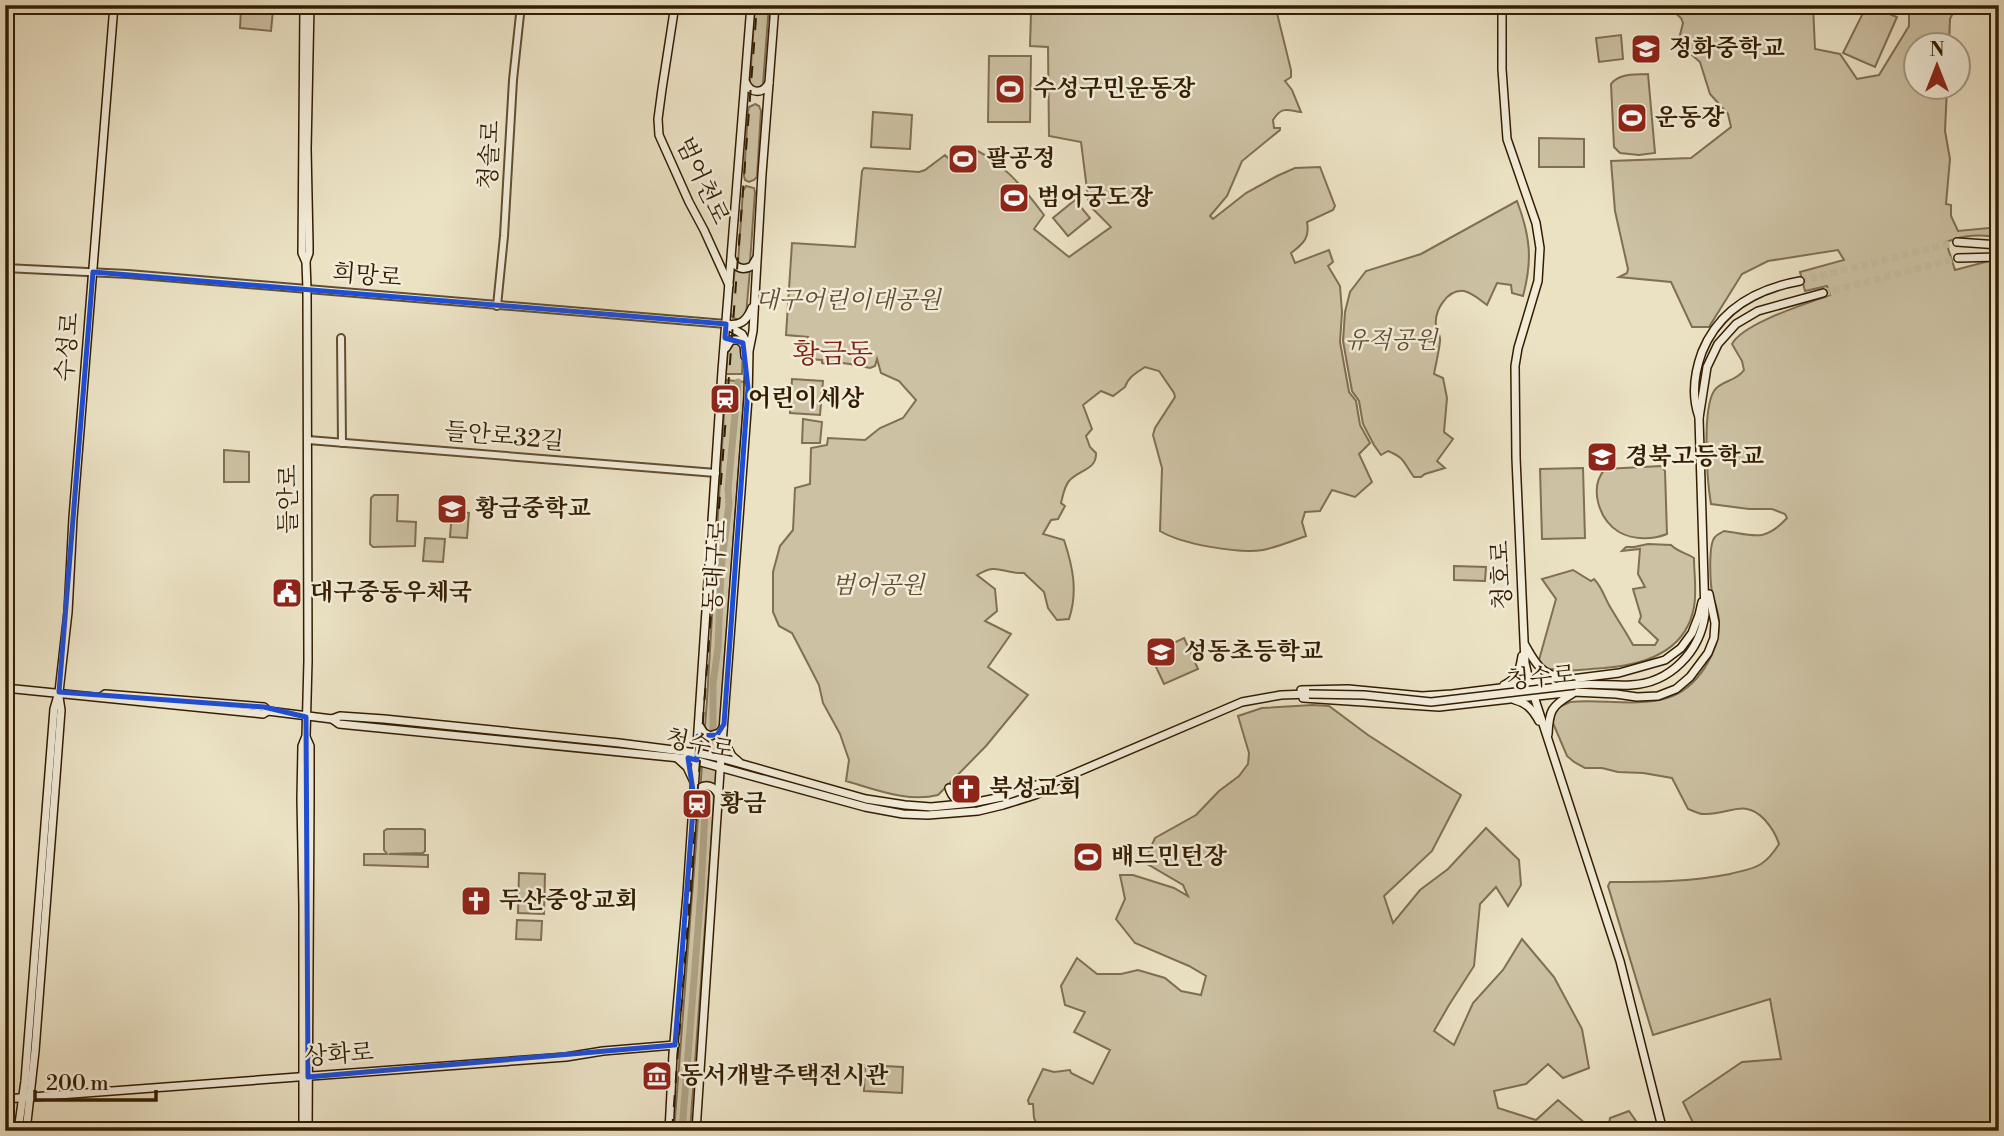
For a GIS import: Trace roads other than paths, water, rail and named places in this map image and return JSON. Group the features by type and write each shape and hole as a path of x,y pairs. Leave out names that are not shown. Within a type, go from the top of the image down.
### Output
{"main road":[{"name":"수성로","path":"26,1131 54,709 59,692 68,612 72,518 114,5"},
{"name":"들안로","path":"304,5 302,253 306,262"},
{"name":"들안로","path":"308,1131 301,799 309,661 306,262 309,253 307,149 310,5"},
{"name":"범어천로","path":"675,5 658,118 659,135 729,286"},
{"name":"동대구로","path":"669,1131 723,356 751,5"},
{"name":"동대구로","path":"696,1131 775,5"},
{"name":"청호로","path":"1502,5 1507,139 1536,223 1540,248 1538,281 1515,366 1525,663 1620,961 1663,1131"},
{"path":"745,79 748,87 756,91 765,89 770,80"},
{"path":"1956,242 1999,246"},
{"path":"715,254 724,258 732,257 736,267 746,269 754,264 757,254"},
{"path":"1958,258 1999,257"},
{"name":"청수로","path":"1699,418 1694,402 1696,368 1713,330 1723,317 1750,297 1777,285 1800,281"},
{"name":"청수로","path":"1281,695 1364,695 1430,702 1574,685 1639,684 1674,670 1692,650 1702,632 1705,614 1699,418 1707,367 1718,344 1736,324 1758,311 1823,293"},
{"path":"726,324 740,324 745,321 753,303"},
{"path":"726,324 742,334 750,351"},
{"path":"723,356 730,340 741,341 749,374"},
{"name":"청수로","path":"5,688 264,707 268,711 306,717 384,719 697,756 743,764 866,799 931,807 972,803 1002,797 1042,783 1052,783 1227,707 1298,690 1348,688 1422,696 1559,680 1616,694 1637,697 1658,695 1676,689 1690,677 1708,653 1714,638 1715,623 1705,577"},
{"name":"청수로","path":"1281,695 1439,707 1558,694 1574,685 1665,660 1681,648 1692,633 1699,615 1705,577"},
{"path":"1524,641 1542,670 1574,685 1552,709 1548,738"},
{"path":"1492,689 1516,678 1524,641"},
{"path":"1558,694 1552,687 1554,682 1559,680"},
{"path":"1492,689 1499,694 1495,701"},
{"path":"1495,701 1512,700 1531,707 1548,738"},
{"path":"699,721 701,731 710,736 719,733 724,724"},
{"path":"694,787 689,771 676,754 698,733"},
{"path":"723,736 732,756 743,764"},
{"name":"청수로","path":"721,762 734,770 865,807 903,814 978,811 1046,790 1052,783"},
{"path":"719,784 725,775 734,770"},
{"path":"694,797 698,789 709,786 716,790 719,798"},
{"path":"949,788 956,800 972,803"},
{"name":"상화로","path":"5,1099 566,1057 675,1045"},
{"name":"들안로","path":"303,1131 305,1077"},
{"name":"수성로","path":"18,1131 27,1097"}],"street":[{"name":"청솔로","path":"497,306 521,5"},
{"name":"희망로","path":"5,268 93,272 726,324"},
{"path":"341,338 342,443"},
{"name":"들안로32길","path":"308,440 716,473"}],"waterway":[{"path":"713,730 713,684 718,647 721,569 738,382"},
{"path":"682,1131 701,891 706,790"}],"tunnel":[{"path":"1800,281 1957,242"},
{"path":"1823,293 1958,258"}],"railway":[{"path":"672,1131 757,5"}],"place":[{"name":"정화중학교","path":"1646,49"},
{"name":"수성구민운동장","path":"1010,89"},
{"name":"운동장","path":"1632,118"},
{"name":"팔공정","path":"963,159"},
{"name":"범어궁도장","path":"1014,198"},
{"name":"어린이세상","path":"725,399"},
{"name":"경북고등학교","path":"1602,457"},
{"name":"황금중학교","path":"452,509"},
{"name":"대구중동우체국","path":"287,593"},
{"name":"성동초등학교","path":"1161,652"},
{"name":"북성교회","path":"966,789"},
{"name":"황금","path":"697,804"},
{"name":"배드민턴장","path":"1088,857"},
{"name":"두산중앙교회","path":"476,901"},
{"name":"동서개발주택전시관","path":"657,1076"}],"district":[{"name":"황금동","path":"833,354"}],"park label":[{"name":"대구어린이대공원","path":"848,301"},
{"name":"유적공원","path":"1391,341"},
{"name":"범어공원","path":"878,586"}]}
